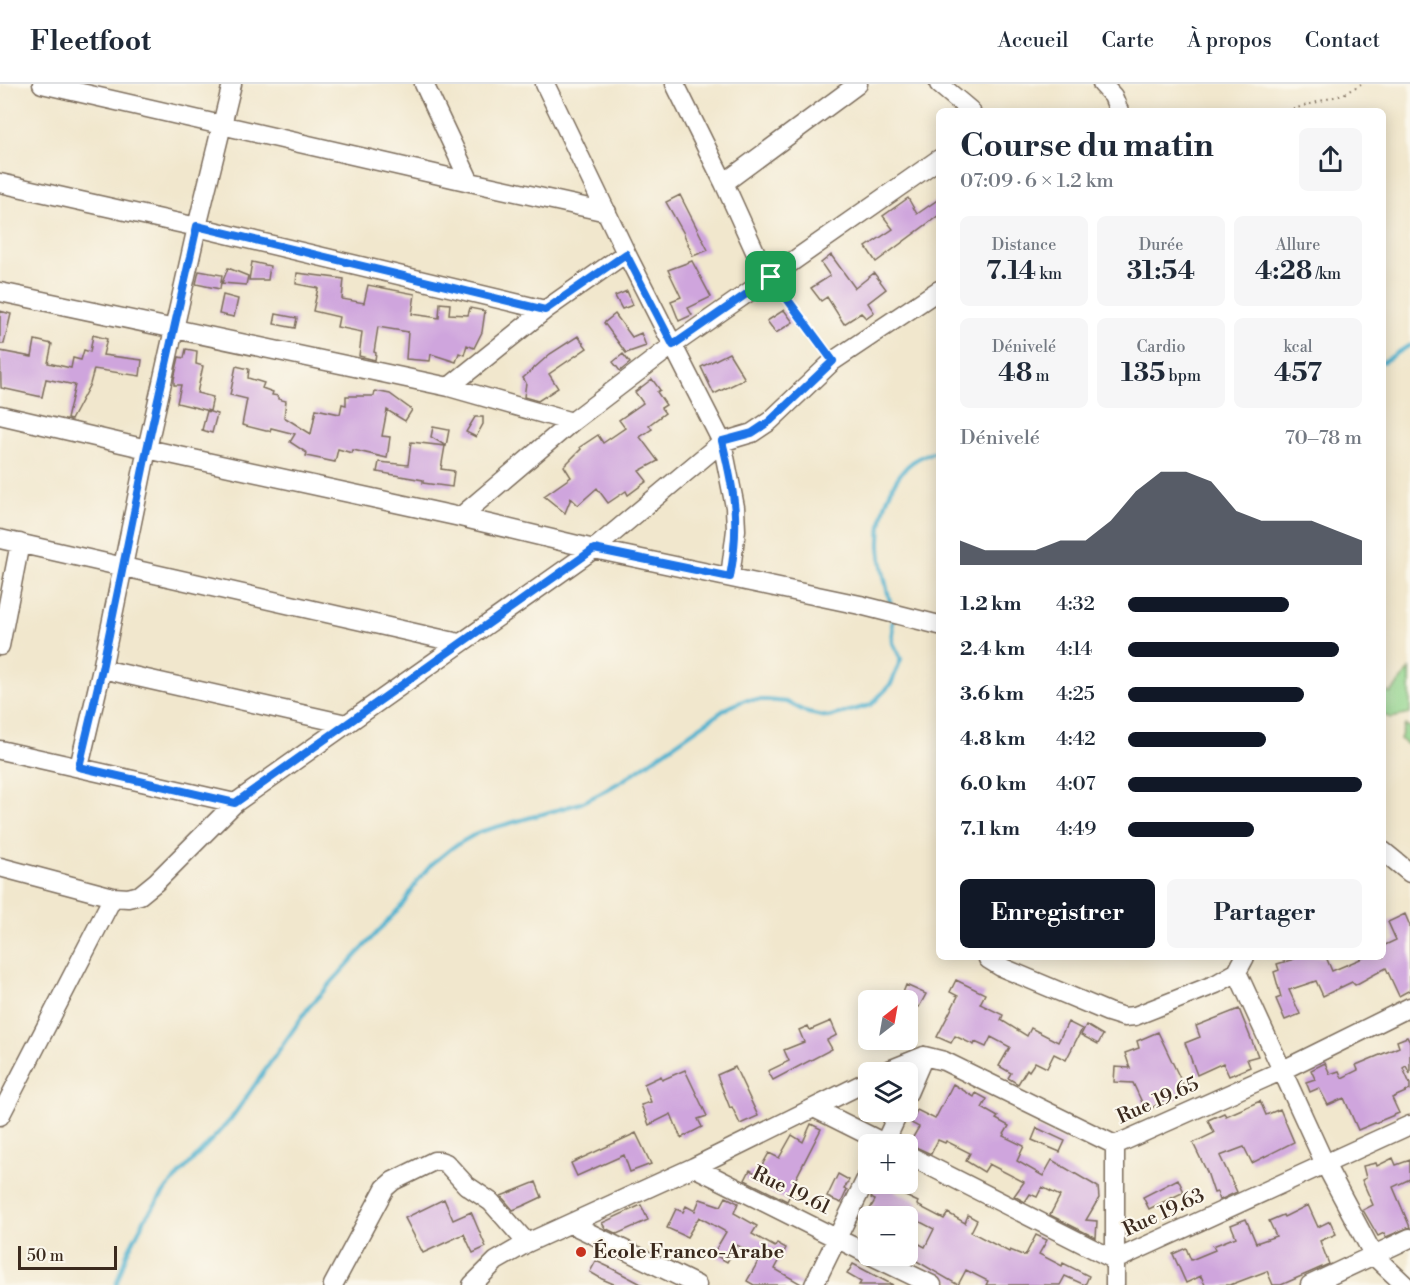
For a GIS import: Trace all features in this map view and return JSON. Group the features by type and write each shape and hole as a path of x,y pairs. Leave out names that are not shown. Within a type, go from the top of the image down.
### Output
{"street":[{"path":"42,84 607,212"},
{"path":"120,102 124,84"},
{"path":"79,767 102,669 147,449 197,226 232,84"},
{"path":"424,84 470,182"},
{"path":"545,84 626,254 722,441 735,507 736,530 730,577"},
{"path":"724,183 858,84"},
{"path":"939,84 967,108"},
{"path":"1102,84 1113,96 1118,108"},
{"path":"682,87 724,183 770,279"},
{"path":"460,517 572,422 673,345 936,161"},
{"path":"0,183 197,226 545,310"},
{"path":"449,387 545,310 626,254"},
{"path":"0,292 449,387 572,422"},
{"path":"1,870 113,897 128,898 140,895 235,803 594,549 722,441 752,433 770,421 833,361 936,292"},
{"path":"0,415 594,549 860,605 936,624"},
{"path":"0,539 459,643"},
{"path":"0,646 20,543"},
{"path":"102,669 346,724"},
{"path":"0,750 235,803"},
{"path":"1387,860 1410,873"},
{"path":"0,1116 113,897"},
{"path":"990,960 1002,968 1089,1005 1124,1017 1136,1016 1216,984 1241,965 1283,1070 1325,1164 1374,1256 1405,1285"},
{"name":"Rue 19.65","path":"924,1056 944,1061 1115,1145 1283,1070 1410,1007"},
{"path":"909,1062 924,1056"},
{"path":"918,1070 924,1056"},
{"path":"472,1285 496,1262 527,1244 694,1167 858,1086"},
{"path":"814,1108 865,1134"},
{"name":"Rue 19.63","path":"918,1160 1115,1260 1410,1125"},
{"path":"1115,1145 1115,1285"},
{"path":"333,1285 385,1188 393,1181 434,1161 446,1163 466,1185 491,1202 527,1244"},
{"name":"Rue 19.61","path":"694,1167 858,1249"},
{"path":"814,1285 859,1194"},
{"path":"571,1224 697,1285"},
{"path":"1310,1285 1410,1238"},
{"name":"Rue 19.61","path":"893,1266 932,1285"}],"path":[{"path":"1297,108 1344,94 1361,84"},
{"path":"770,279 833,361"}],"green space":[{"path":"1410,669 1410,714 1391,718 1386,716 1386,691 1390,694"},
{"path":"1405,725 1410,727 1410,746 1400,739"}],"building":[{"path":"680,195 708,250 693,256 666,202"},
{"path":"908,198 917,214 936,201 936,217 876,262 866,247 893,229 883,216"},
{"path":"831,255 855,288 874,273 886,289 868,303 874,312 866,318 861,313 844,324 827,297 821,301 811,288 830,276 821,263"},
{"path":"692,261 711,297 688,308 692,315 679,321 671,301 681,297 668,270"},
{"path":"252,262 270,266 268,280 249,280"},
{"path":"228,268 248,276 246,285 222,283"},
{"path":"199,271 222,275 220,289 196,284"},
{"path":"297,273 344,279 342,299 364,303 368,285 415,294 412,314 439,318 440,303 450,304 449,314 468,315 470,308 485,311 482,332 474,348 467,345 464,355 459,353 456,362 431,354 430,361 406,359 408,332 378,327 375,360 359,356 362,332 337,327 339,317 313,311 318,288 296,284"},
{"path":"627,291 633,305 622,309 615,296"},
{"path":"223,295 238,299 234,317 219,314"},
{"path":"784,310 793,322 776,333 767,321"},
{"path":"0,311 11,314 4,344 0,344"},
{"path":"276,314 297,318 295,328 274,324"},
{"path":"615,314 632,337 641,333 646,346 626,353 604,323"},
{"path":"93,335 107,339 103,355 142,360 140,376 94,369 90,384 71,420 67,419 75,385 46,379 42,397 1,388 0,351 32,357 35,340 52,344 48,363 71,368 73,358 81,360 84,350 90,352"},
{"path":"578,336 587,348 549,374 558,388 538,401 524,397 526,383 523,378 550,354"},
{"path":"186,349 197,351 196,364 203,366 197,393 213,397 210,411 177,403 181,385 174,385 174,379 179,357 184,358"},
{"path":"729,353 745,379 714,394 701,367"},
{"path":"623,354 630,363 620,371 613,362"},
{"path":"236,366 249,369 248,378 264,383 262,388 273,392 272,395 278,396 278,399 286,401 284,417 311,434 316,409 340,414 342,404 346,405 346,396 374,396 375,391 390,394 412,410 405,421 387,410 382,436 390,437 387,458 338,449 335,462 306,456 307,453 290,442 295,434 271,428 270,431 266,431 242,425 247,399 230,395"},
{"path":"652,379 660,390 657,392 666,405 661,408 665,413 649,425 652,429 640,437 658,461 639,471 647,481 628,495 626,491 608,503 597,488 578,505 571,498 565,513 544,496 571,477 564,466 581,449 580,447 598,435 603,443 625,428 619,420 643,403 635,392"},
{"path":"207,411 217,414 212,433 202,430"},
{"path":"475,417 483,417 483,424 476,437 466,432"},
{"path":"433,427 449,430 446,446 431,437"},
{"path":"411,442 445,446 441,469 454,471 452,487 377,472 379,462 408,465"},
{"path":"1405,914 1410,926 1410,990 1399,996 1386,968 1355,985 1352,982 1323,996 1316,981 1289,990 1300,1014 1285,1020 1276,999 1281,997 1274,972 1279,970 1277,964 1291,960 1327,960 1332,971 1358,960 1386,960 1386,945 1396,940 1388,922"},
{"path":"956,980 985,994 980,1004 1003,1015 1001,1020 1027,1036 1031,1028 1058,1042 1068,1022 1082,1029 1066,1060 1054,1054 1047,1068 1035,1062 1029,1071 1027,1069 1018,1084 1008,1078 1011,1073 999,1066 1010,1047 991,1037 986,1047 975,1042 974,1045 955,1036 951,1043 937,1037 958,996 950,992"},
{"path":"906,985 917,990 904,990"},
{"path":"918,990 926,994 918,1006"},
{"path":"1239,1009 1258,1056 1247,1059 1250,1067 1229,1076 1223,1063 1197,1075 1185,1043 1200,1037 1196,1026"},
{"path":"831,1021 837,1035 827,1040 832,1049 773,1080 768,1071 789,1061 784,1050 804,1042 799,1030 808,1026 810,1030"},
{"path":"1086,1025 1103,1035 1098,1044 1081,1035"},
{"path":"1158,1032 1187,1093 1165,1104 1164,1101 1146,1111 1133,1083 1114,1082 1115,1067 1130,1068 1125,1053 1139,1048 1137,1041"},
{"path":"1407,1037 1410,1042 1410,1074 1406,1066 1403,1068 1410,1084 1410,1090 1392,1098 1399,1113 1358,1130 1344,1098 1328,1105 1319,1088 1310,1092 1306,1082 1315,1079 1311,1070 1325,1063 1330,1074 1339,1071 1342,1078 1358,1070 1356,1065 1399,1047 1397,1041"},
{"path":"735,1067 758,1116 740,1124 732,1107 730,1108 717,1075"},
{"path":"685,1070 707,1116 698,1119 702,1127 681,1138 671,1114 649,1125 641,1105 651,1102 644,1084 661,1076 662,1080"},
{"path":"953,1084 974,1097 976,1093 987,1099 982,1108 1009,1126 1003,1136 1024,1146 1017,1161 1043,1176 1052,1160 1098,1187 1099,1198 1086,1220 1097,1221 1096,1238 1050,1215 1060,1196 1042,1187 1037,1197 1030,1194 1025,1202 1014,1196 1024,1182 989,1164 984,1172 966,1161 970,1153 946,1141 945,1143 938,1140 931,1154 918,1148 918,1134 915,1134 919,1127 911,1123 918,1122 918,1110 935,1119"},
{"path":"1260,1101 1266,1115 1280,1109 1294,1142 1252,1163 1244,1147 1220,1156 1237,1192 1220,1200 1217,1192 1214,1193 1193,1143 1214,1133 1208,1120 1224,1113 1226,1116"},
{"path":"811,1124 821,1129 791,1188 793,1189 787,1201 745,1180 750,1170 757,1174 769,1153 779,1158 792,1135 803,1142"},
{"path":"1037,1128 1065,1141 1060,1152 1032,1140"},
{"path":"636,1133 651,1164 630,1172 624,1155 577,1176 571,1163"},
{"path":"1393,1158 1396,1165 1410,1160 1410,1179 1393,1187 1410,1227 1386,1237 1384,1233 1378,1236 1363,1210 1373,1205 1362,1180 1366,1178 1363,1166 1376,1163 1377,1166"},
{"path":"838,1174 849,1180 841,1203 827,1197"},
{"path":"1178,1179 1184,1192 1149,1209 1143,1197"},
{"path":"536,1182 542,1197 513,1210 501,1196"},
{"path":"873,1194 901,1194 944,1219 948,1213 965,1223 968,1215 977,1220 971,1232 1009,1252 1010,1250 1025,1256 1036,1235 1047,1240 1039,1254 1089,1276 1085,1285 1065,1276 1060,1285 986,1285 988,1281 966,1270 958,1285 918,1262 918,1243 925,1247 934,1229 918,1221 918,1206 872,1206 875,1200 871,1198"},
{"path":"726,1197 738,1203 734,1213 757,1226 752,1234 775,1247 777,1243 786,1248 775,1269 803,1285 754,1285 747,1281 760,1258 737,1245 727,1262 713,1254 726,1232 699,1217 687,1237 667,1228 676,1209 683,1212 686,1206 695,1211 700,1199 721,1206"},
{"path":"444,1199 453,1220 471,1212 486,1247 473,1253 464,1234 423,1253 405,1218"},
{"path":"641,1205 648,1220 617,1234 605,1228 602,1223"},
{"path":"1308,1205 1318,1227 1330,1221 1336,1234 1320,1241 1329,1264 1281,1285 1273,1285 1267,1271 1230,1285 1205,1285 1201,1276 1186,1283 1173,1254 1186,1248 1191,1260 1215,1250 1213,1246 1236,1237 1231,1225 1246,1219 1256,1243 1276,1236 1269,1221 1283,1215 1284,1217"},
{"path":"596,1261 643,1285 616,1285 602,1279 590,1272"},
{"path":"853,1264 893,1285 859,1285 861,1282 847,1274"}],"waterway":[{"path":"1386,360 1410,345"},
{"path":"891,606 880,554 880,532 887,501 901,474 911,463 936,453"},
{"path":"116,1285 127,1253 146,1217 168,1187 231,1119 309,1007 404,903 418,880 432,864 453,847 479,832 581,803 601,793 625,779 727,708 745,700 787,702 808,713 828,717 871,705 891,684 901,659 893,643 892,620"}],"place":[{"name":"École Franco-Arabe","path":"581,1252"}],"route":[{"path":"197,226 545,310 626,254 673,345 771,277 833,361 770,421 752,433 722,441 735,507 736,530 730,577 594,549 235,803 79,767 197,226"}]}
